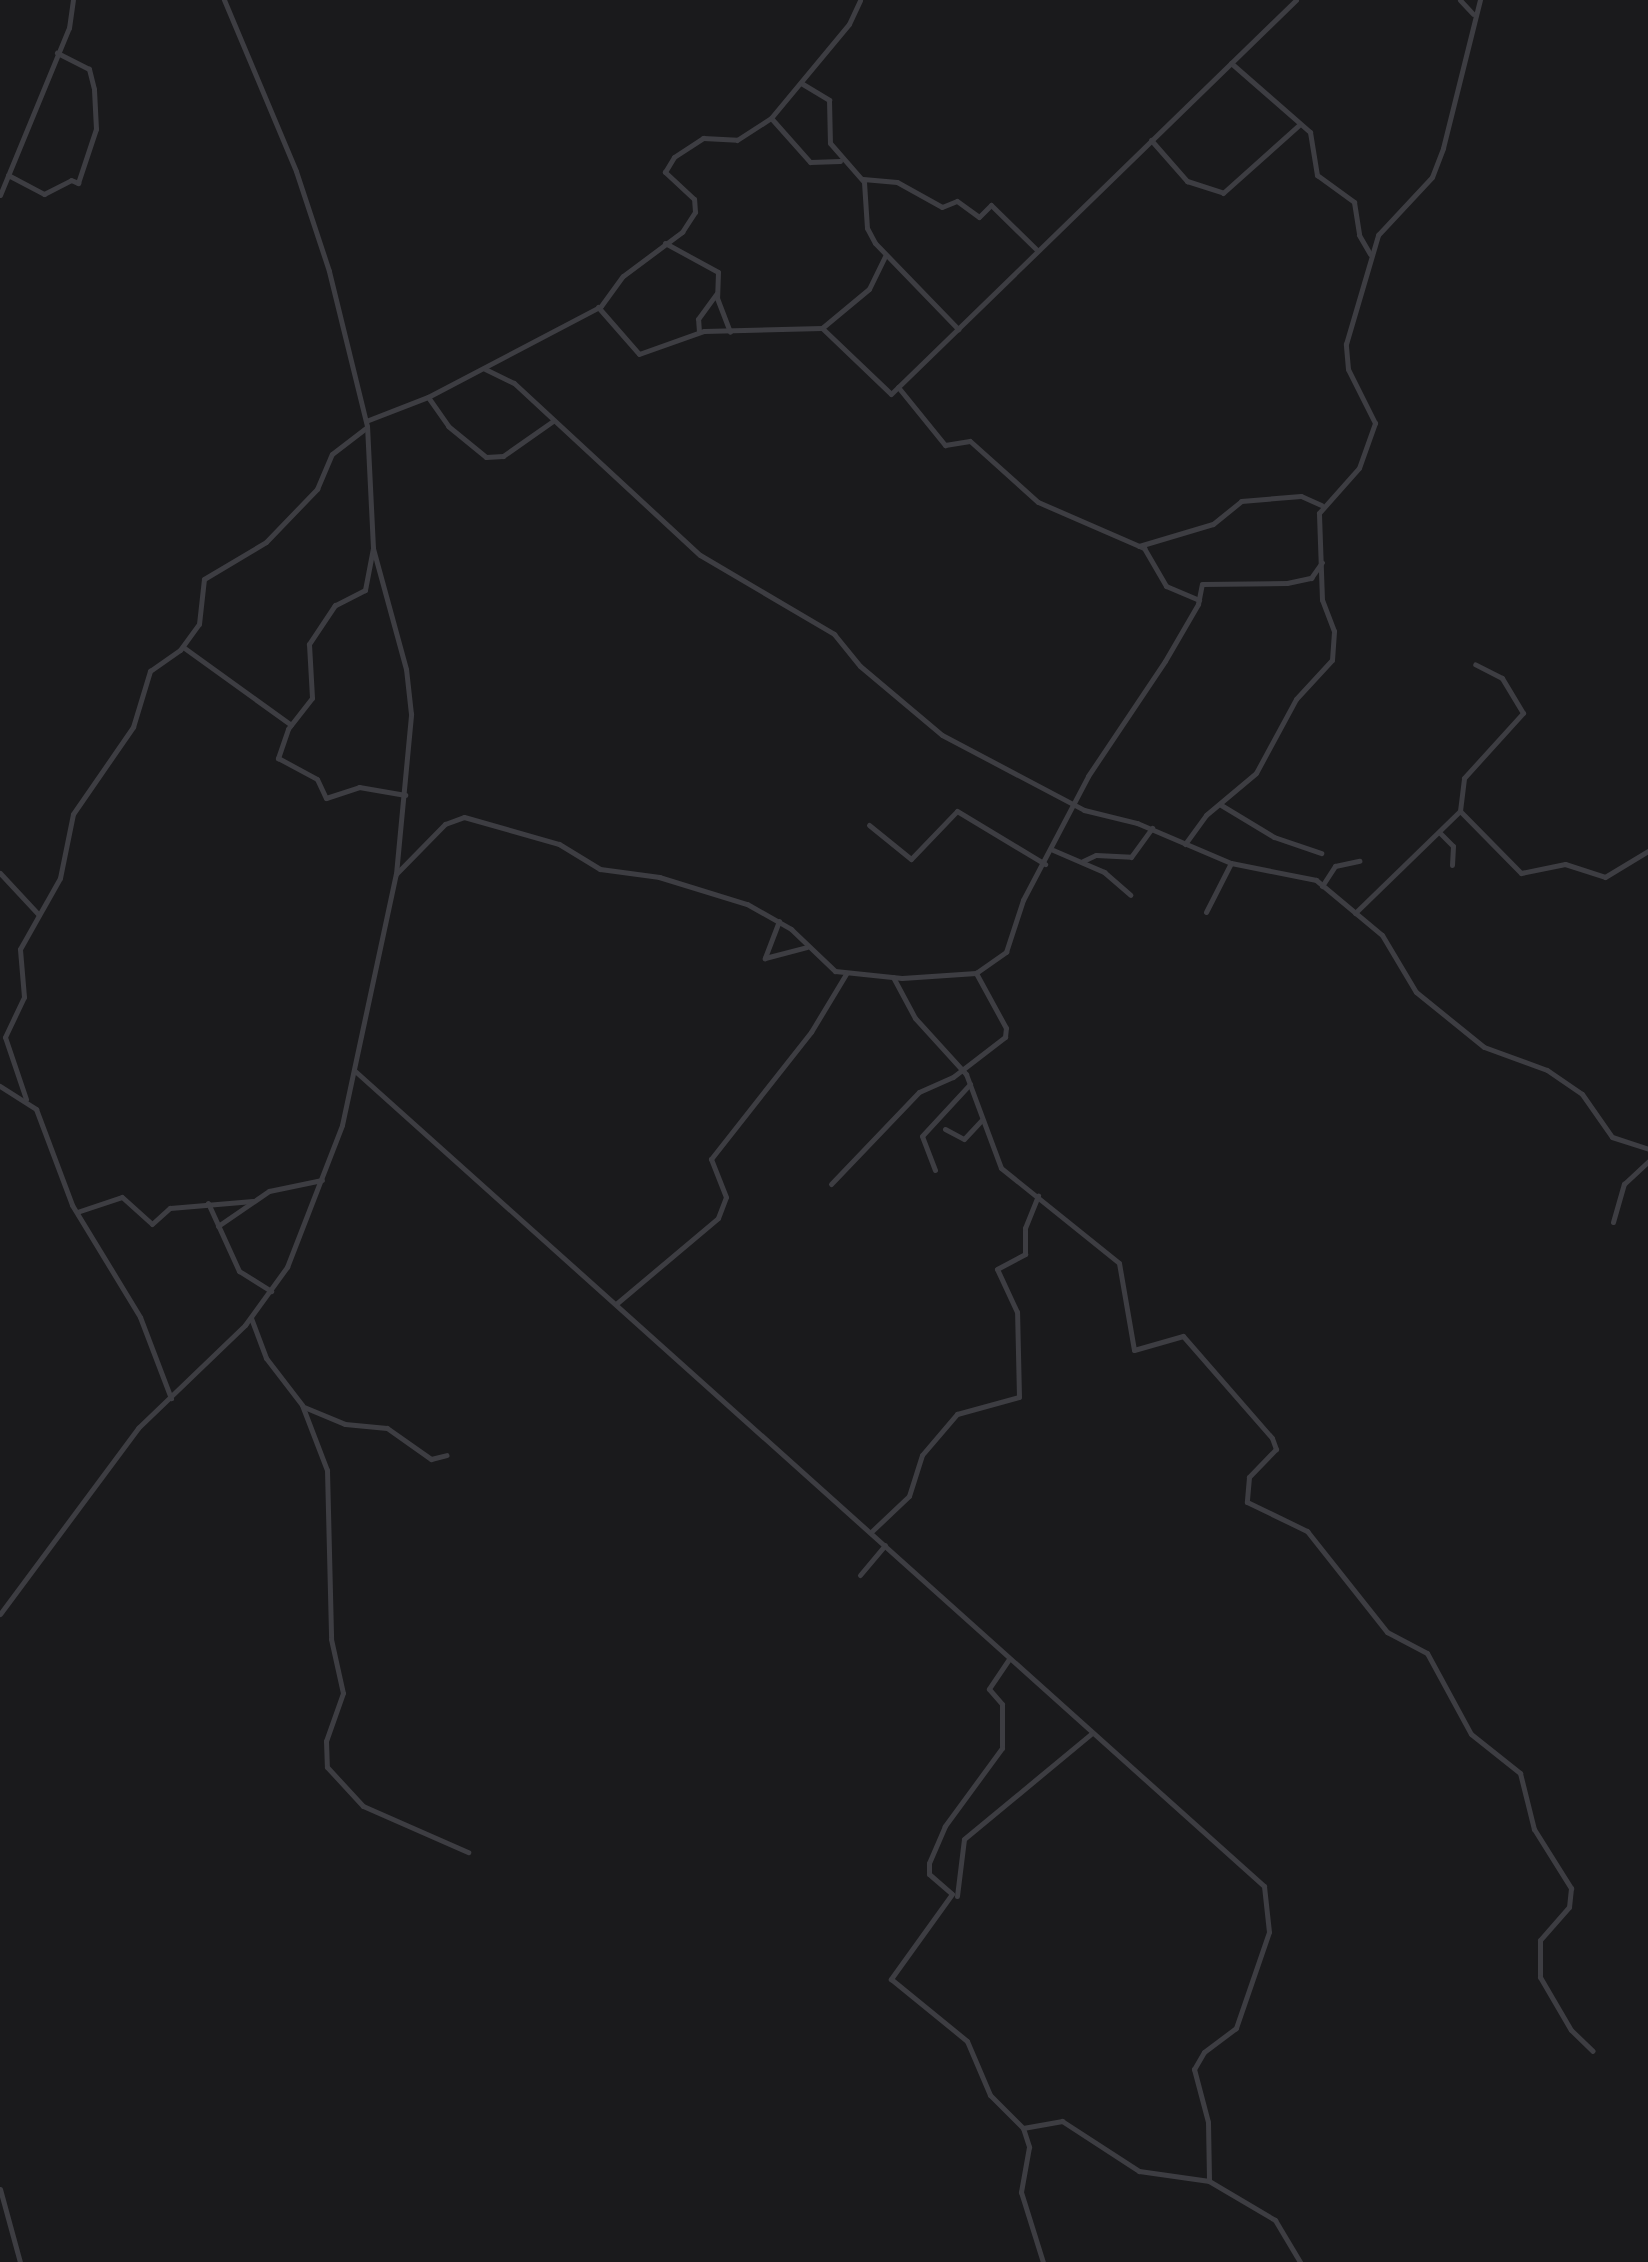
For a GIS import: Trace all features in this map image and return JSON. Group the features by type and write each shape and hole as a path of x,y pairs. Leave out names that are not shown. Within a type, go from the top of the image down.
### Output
{"street":[{"path":"0,195 57,54 73,0"},
{"path":"0,1614 128,1439 251,1318 271,1291 301,1238 322,1180 355,1071 397,874 405,795 406,669 373,548 367,424 329,271 296,172 224,0"},
{"path":"171,1398 140,1317 77,1212 56,1149 26,1099 3,1036 24,997 20,949 60,878 62,848 80,800 110,769 134,727 150,671 183,647 201,619 204,579 267,542 317,489 332,454 367,424 485,369 598,307 624,276 685,229 697,205 667,176 674,157 704,138 737,141 771,118 849,24 860,0"},
{"path":"822,328 884,392 898,387 1296,0"},
{"path":"1460,0 1473,14"},
{"path":"1185,844 1258,770 1296,699 1332,660 1334,631 1322,600 1321,505 1359,468 1374,429 1345,353 1370,254 1389,219 1432,177 1454,111 1473,14 1480,0"},
{"path":"8,175 44,194 71,180 78,183 96,129 94,89 89,69 57,54"},
{"path":"1231,63 1298,126 1310,132 1317,174 1355,203 1359,235 1370,254"},
{"path":"801,83 829,100 828,135 840,161 863,179 897,182 942,207 957,201 979,217 992,205 1037,250"},
{"path":"771,118 810,162 840,161"},
{"path":"1150,140 1187,181 1223,193 1298,126"},
{"path":"863,179 867,228 885,256 958,330"},
{"path":"665,243 714,267 717,293 730,332"},
{"path":"598,307 639,354 699,332 822,328 869,289 885,256"},
{"path":"699,332 698,319 717,293"},
{"path":"485,369 514,383 553,421 653,505 692,548 828,629 860,666 932,727 1073,806 1152,828 1231,863 1308,876 1382,934 1416,992 1484,1047 1553,1074 1587,1100 1612,1137 1648,1150"},
{"path":"898,387 945,445 970,441 1048,509 1073,522 1095,523 1139,546 1166,586 1199,600"},
{"path":"428,397 448,426 486,457 506,454 553,421"},
{"path":"1139,546 1213,524 1241,501 1301,496 1321,505"},
{"path":"373,548 365,590 334,605 309,643 312,698 291,725 279,761 317,779 325,797 359,787 405,795"},
{"path":"397,874 445,824 464,817 559,844 600,869 721,894 779,921 828,968 846,974 893,977 976,973 1006,952 1023,900 1053,850 1073,806 1199,600 1204,582 1287,583 1311,578 1322,562"},
{"path":"183,647 291,725"},
{"path":"1355,913 1460,811 1464,778 1523,713 1502,678 1475,664"},
{"path":"1221,805 1274,837 1321,853"},
{"path":"1460,811 1521,873 1564,864 1605,877 1648,851"},
{"path":"869,825 911,859 960,812 1045,863"},
{"path":"1083,861 1096,855 1131,857 1152,828"},
{"path":"1440,832 1452,845 1452,865"},
{"path":"1053,850 1083,861 1130,895"},
{"path":"1322,886 1335,866 1359,861"},
{"path":"1206,912 1231,863"},
{"path":"0,873 39,915"},
{"path":"779,921 765,958 807,947"},
{"path":"831,1184 919,1092 963,1070 1007,1033 976,973"},
{"path":"616,1304 718,1218 726,1197 711,1159 811,1032 846,974"},
{"path":"893,977 915,1018 963,1070 1001,1168 1038,1195 1085,1242 1119,1263 1134,1350 1183,1336 1272,1438 1276,1450 1249,1477 1247,1502 1307,1531 1387,1632 1427,1653 1471,1734 1520,1773 1535,1829 1571,1888 1569,1907 1540,1940 1539,1977 1571,2031 1593,2052"},
{"path":"355,1071 1265,1888 1269,1932 1236,2028 1204,2052 1194,2068 1208,2122 1209,2181"},
{"path":"935,1170 922,1136 970,1084"},
{"path":"0,1086 26,1099"},
{"path":"944,1129 964,1139 982,1120"},
{"path":"1613,1222 1624,1184 1648,1162"},
{"path":"218,1226 253,1201 280,1187 322,1180"},
{"path":"871,1532 909,1496 922,1455 957,1414 1019,1397 1017,1312 998,1269 1026,1254 1026,1228 1038,1195"},
{"path":"77,1212 122,1197 152,1224 170,1208 253,1201"},
{"path":"208,1203 239,1272 271,1291"},
{"path":"251,1318 268,1360 302,1405 328,1478 331,1639 343,1693 326,1741 327,1767 363,1806 468,1852"},
{"path":"245,1325 257,1331"},
{"path":"302,1405 345,1424 387,1428 431,1459 447,1455"},
{"path":"860,1575 885,1545"},
{"path":"1009,1659 989,1689 1002,1704 1004,1743 945,1826 929,1863 929,1874 952,1894 891,1979 967,2041 990,2095 1023,2128 1029,2147 1021,2192 1043,2262"},
{"path":"957,1896 964,1839 1091,1733"},
{"path":"1023,2128 1062,2121 1139,2171 1209,2181 1275,2220 1300,2262"},
{"path":"0,2189 20,2262"}]}
